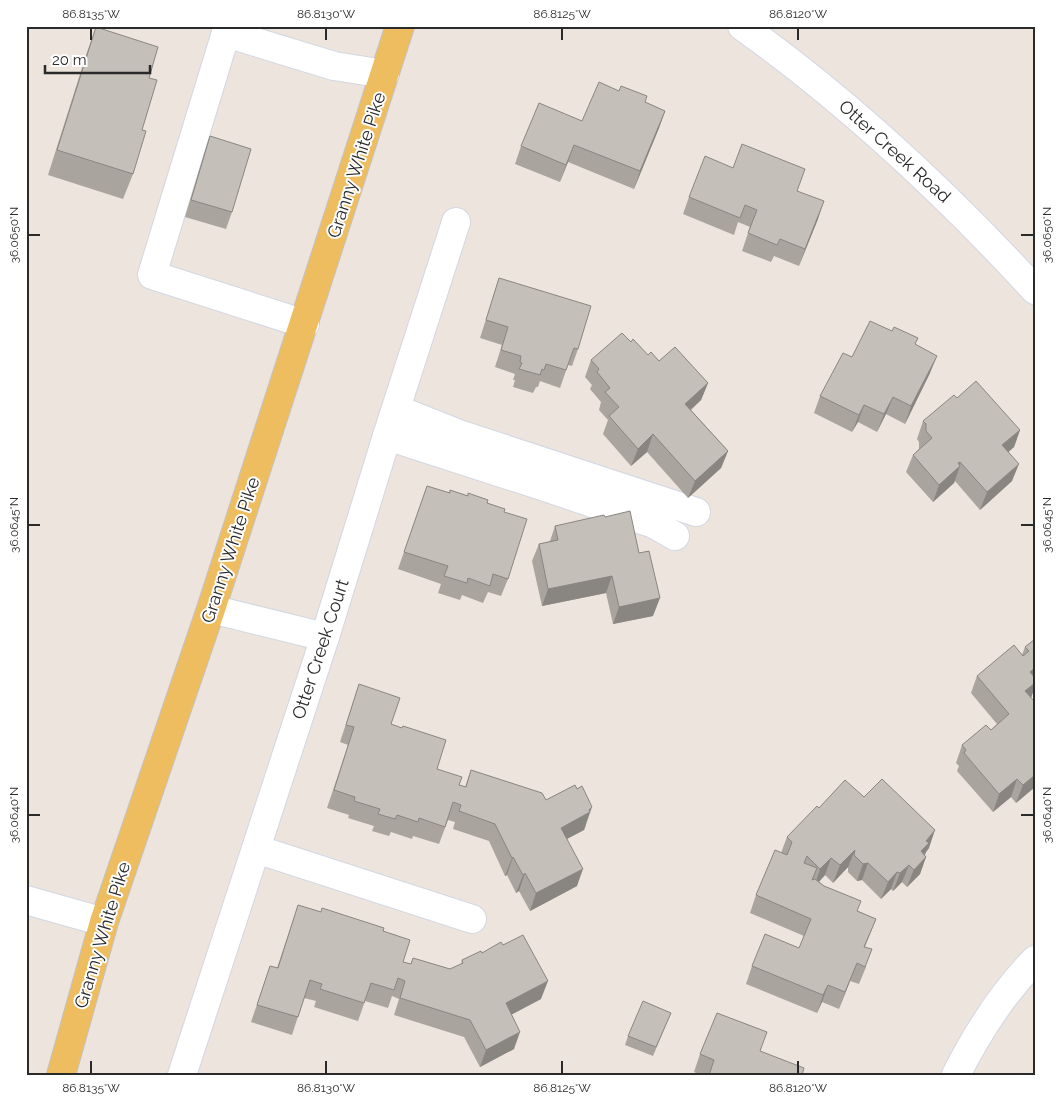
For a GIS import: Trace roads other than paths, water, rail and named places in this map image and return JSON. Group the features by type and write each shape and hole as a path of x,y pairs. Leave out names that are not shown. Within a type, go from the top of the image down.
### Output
{"main road":[{"name":"Granny White Pike","path":"61,1075 104,922 211,609 305,324 400,26"}],"street":[{"name":"Otter Creek Road","path":"742,26 826,89 904,156 989,240 1035,290"},
{"path":"305,324 152,274 227,29 334,66 385,74"},
{"name":"Otter Creek Court","path":"182,1075 325,637 456,222"},
{"path":"396,409 459,434 654,524 675,536"},
{"path":"387,436 696,512"},
{"path":"211,609 325,637"},
{"path":"256,849 472,919"},
{"path":"26,900 104,922"},
{"path":"956,1075 980,1030 999,1001 1014,981 1035,960"}]}
